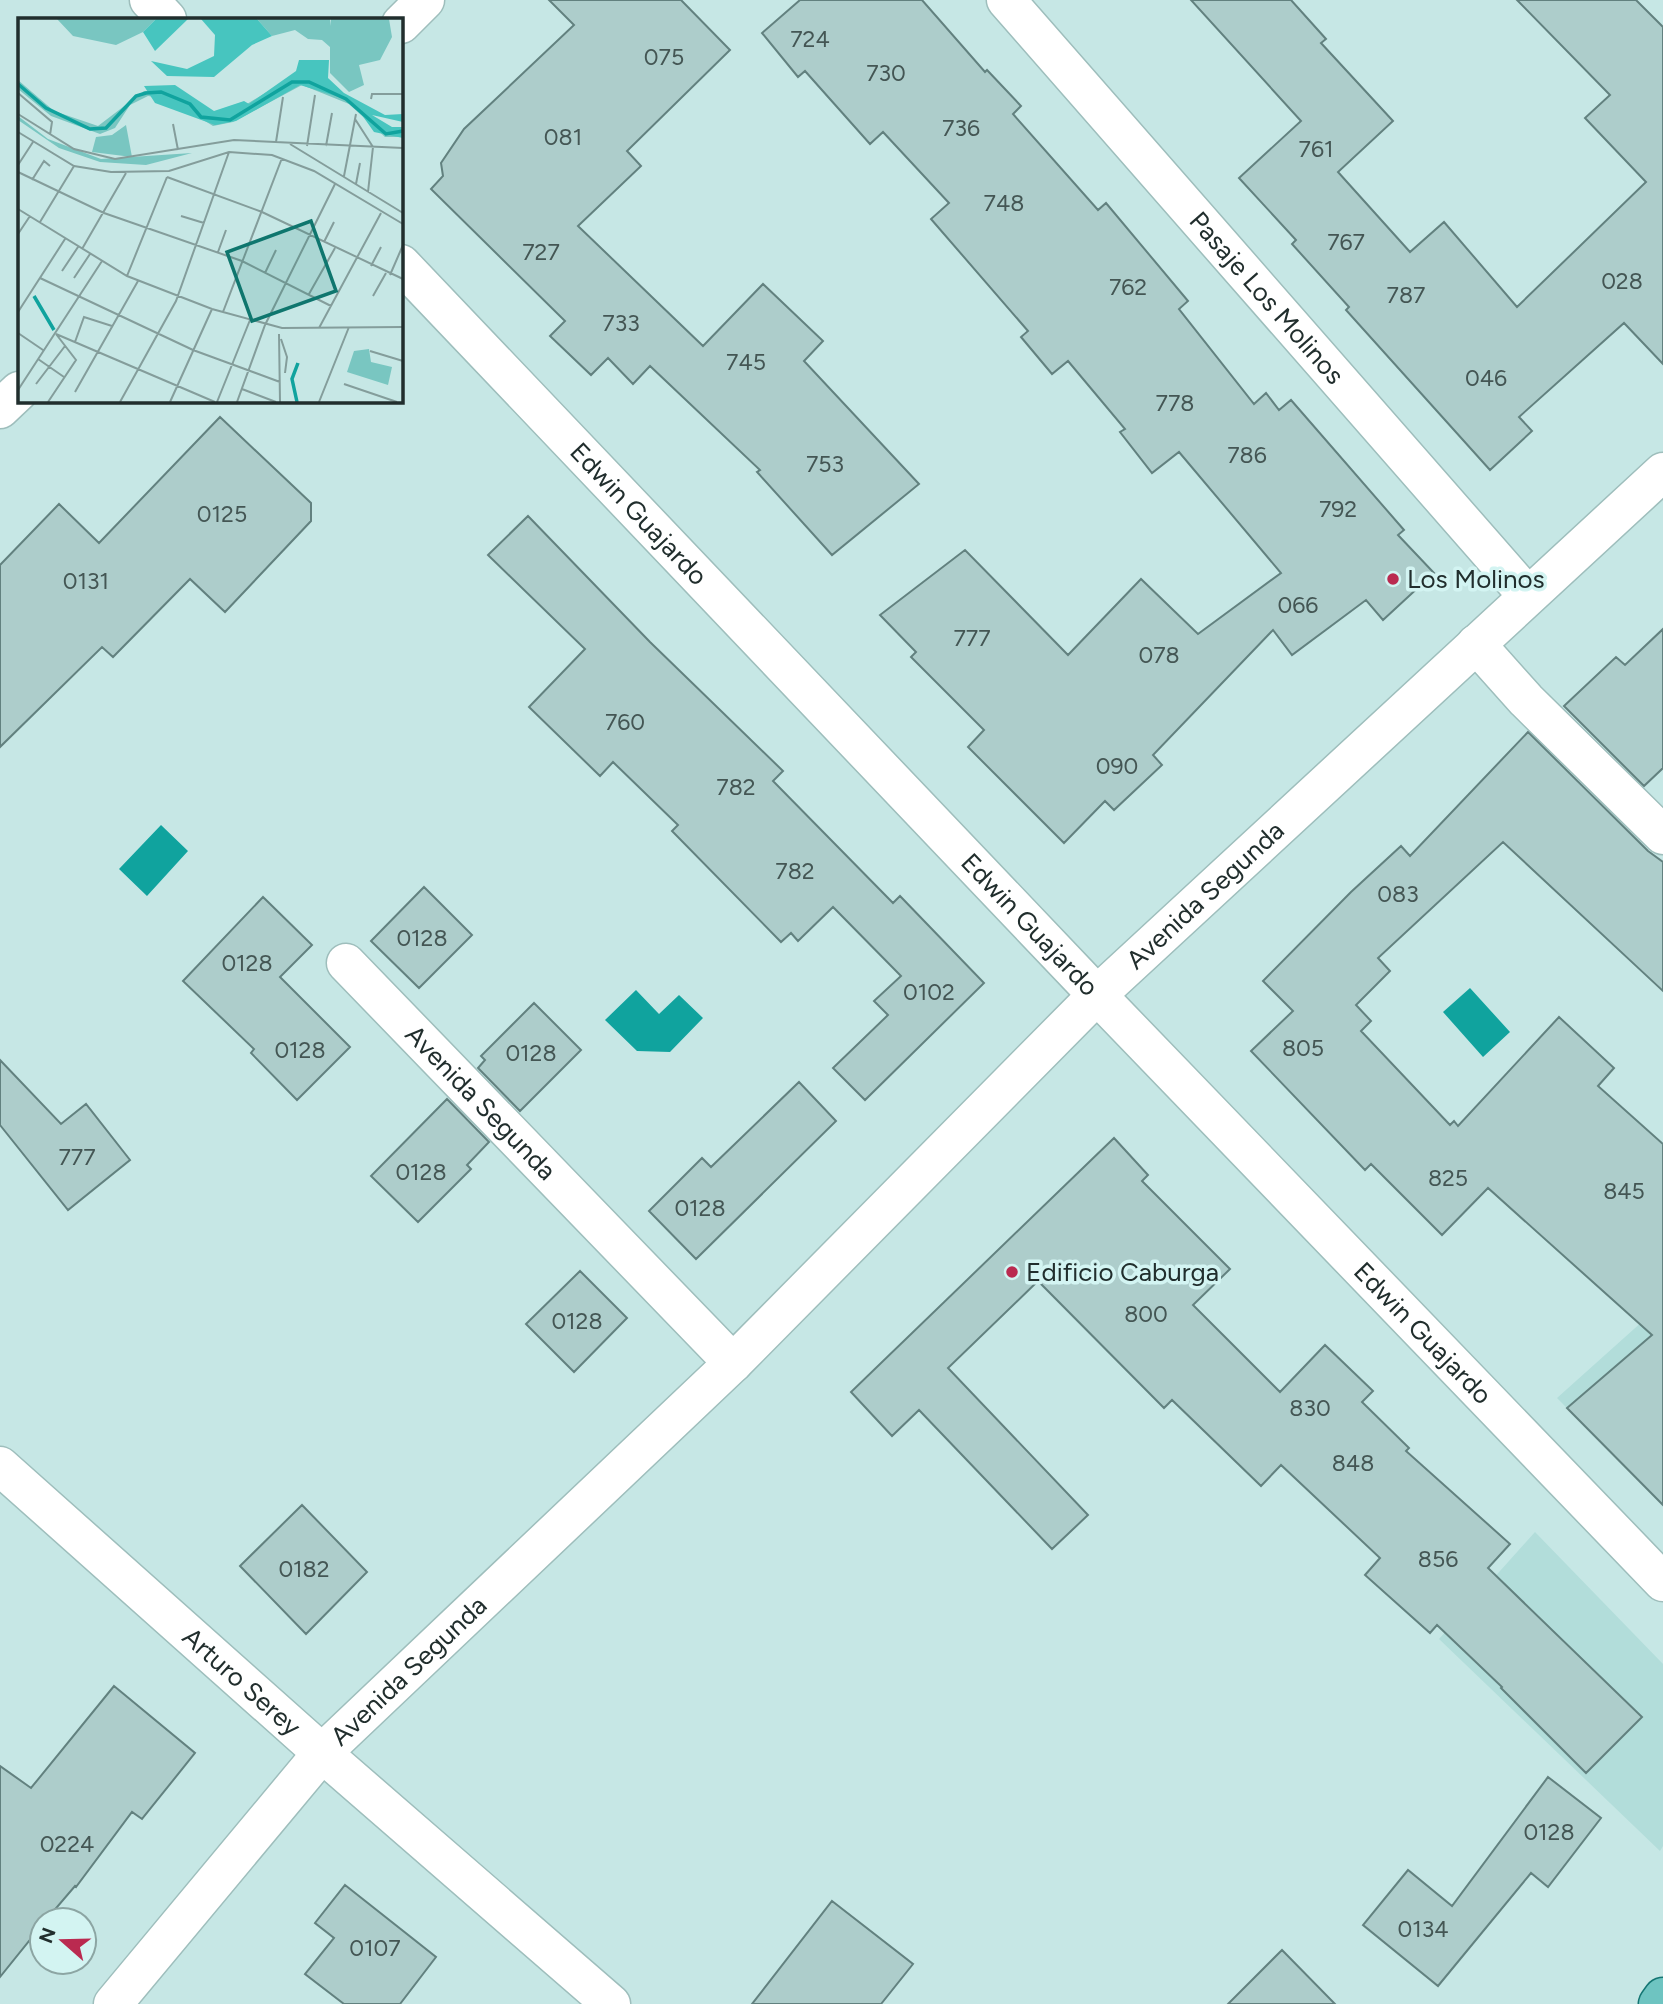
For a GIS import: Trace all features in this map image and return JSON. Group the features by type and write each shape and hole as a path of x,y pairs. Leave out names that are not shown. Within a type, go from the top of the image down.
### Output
{"main road":[{"path":"1658,2004 1663,1997"}],"street":[{"path":"149,0 166,18"},
{"path":"402,22 425,0"},
{"name":"Pasaje Los Molinos","path":"1006,0 1527,595"},
{"name":"Edwin Guajardo","path":"402,265 1097,995 1663,1582"},
{"path":"0,410 18,392"},
{"name":"Avenida Segunda","path":"113,2004 322,1753 733,1363 1097,995 1663,472"},
{"path":"1476,644 1526,700 1663,835"},
{"name":"Avenida Segunda","path":"346,963 733,1363"},
{"name":"Arturo Serey","path":"0,1466 322,1753 611,2004"}],"shaded area":[{"path":"1663,1303 1663,1505 1557,1398"},
{"path":"1535,1532 1663,1664 1663,1846 1660,1851 1439,1639"}],"water":[{"path":"161,825 188,851 147,896 119,869"},
{"path":"1470,988 1510,1032 1483,1057 1443,1012"},
{"path":"636,990 659,1014 679,995 703,1018 670,1052 637,1051 605,1020"}],"building":[{"path":"549,0 681,0 730,50 627,151 641,166 578,226 703,346 763,284 823,341 804,361 919,484 832,555 757,472 760,470 650,366 633,384 608,358 591,375 550,336 565,321 431,189 443,176 441,163 464,129 574,25"},
{"path":"800,0 922,0 985,72 987,70 1021,106 1013,114 1098,210 1106,203 1188,301 1179,309 1254,404 1266,393 1279,410 1291,400 1404,530 1398,535 1434,573 1383,620 1366,600 1292,655 1273,630 1153,755 1162,765 1114,810 1105,801 1064,843 968,747 984,730 911,657 916,652 880,615 965,550 1068,655 1141,579 1198,634 1281,573 1179,452 1152,473 1120,432 1125,429 1068,361 1052,374 1021,337 1028,331 931,219 949,203 883,132 870,144 805,71 798,77 762,33"},
{"path":"1191,0 1291,0 1326,39 1321,43 1393,121 1338,172 1410,252 1444,222 1517,307 1646,182 1585,118 1610,95 1517,0 1636,0 1663,27 1663,364 1624,323 1519,417 1532,431 1490,470 1346,310 1349,307 1292,244 1296,240 1239,178 1301,121"},
{"path":"220,417 311,503 311,521 225,612 190,579 113,657 102,647 0,747 0,565 59,504 99,543"},
{"path":"528,516 650,642 783,771 773,781 893,903 900,896 984,983 865,1100 833,1068 888,1015 874,1001 901,976 833,907 798,941 791,933 781,942 672,831 678,825 613,762 600,776 529,707 585,649 488,555"},
{"path":"1663,629 1663,768 1644,786 1564,706 1616,657 1625,665"},
{"path":"1528,732 1648,851 1663,862 1663,991 1503,842 1378,958 1390,971 1356,1005 1371,1021 1361,1031 1450,1125 1454,1121 1458,1126 1559,1017 1614,1068 1598,1086 1663,1144 1663,1505 1567,1408 1652,1335 1488,1188 1442,1235 1371,1164 1365,1170 1251,1051 1293,1011 1263,981 1401,846 1410,856"},
{"path":"424,887 472,935 419,988 371,941"},
{"path":"263,897 312,945 280,977 350,1047 297,1100 251,1053 254,1049 183,981"},
{"path":"534,1003 581,1050 520,1111 478,1068 485,1060 481,1056"},
{"path":"0,1060 61,1124 86,1104 130,1160 68,1210 0,1125"},
{"path":"799,1082 836,1121 696,1259 649,1211 702,1158 711,1167"},
{"path":"447,1099 489,1142 467,1165 471,1169 418,1222 371,1176"},
{"path":"1114,1138 1148,1175 1142,1181 1230,1269 1193,1305 1280,1392 1325,1345 1373,1391 1362,1402 1409,1448 1406,1451 1510,1544 1488,1568 1642,1717 1586,1773 1437,1625 1430,1633 1365,1575 1380,1558 1281,1465 1261,1486 1172,1400 1164,1408 1038,1281 948,1368 1088,1515 1052,1549 919,1410 892,1436 851,1392"},
{"path":"580,1271 627,1318 574,1372 526,1324"},
{"path":"302,1505 367,1572 306,1634 240,1566"},
{"path":"114,1686 195,1753 142,1819 132,1812 76,1887 58,1906 28,1906 28,1942 0,1977 0,1766 31,1788"},
{"path":"1548,1777 1601,1818 1548,1887 1531,1873 1438,1986 1363,1925 1408,1870 1452,1906"},
{"path":"345,1885 436,1957 400,2004 344,2004 305,1974 334,1938 315,1923"},
{"path":"832,1901 913,1964 881,2004 752,2004"},
{"path":"1282,1950 1335,2004 1228,2004"}],"place":[{"name":"Los Molinos","path":"1393,579"},
{"name":"Edificio Caburga","path":"1012,1272"}]}
